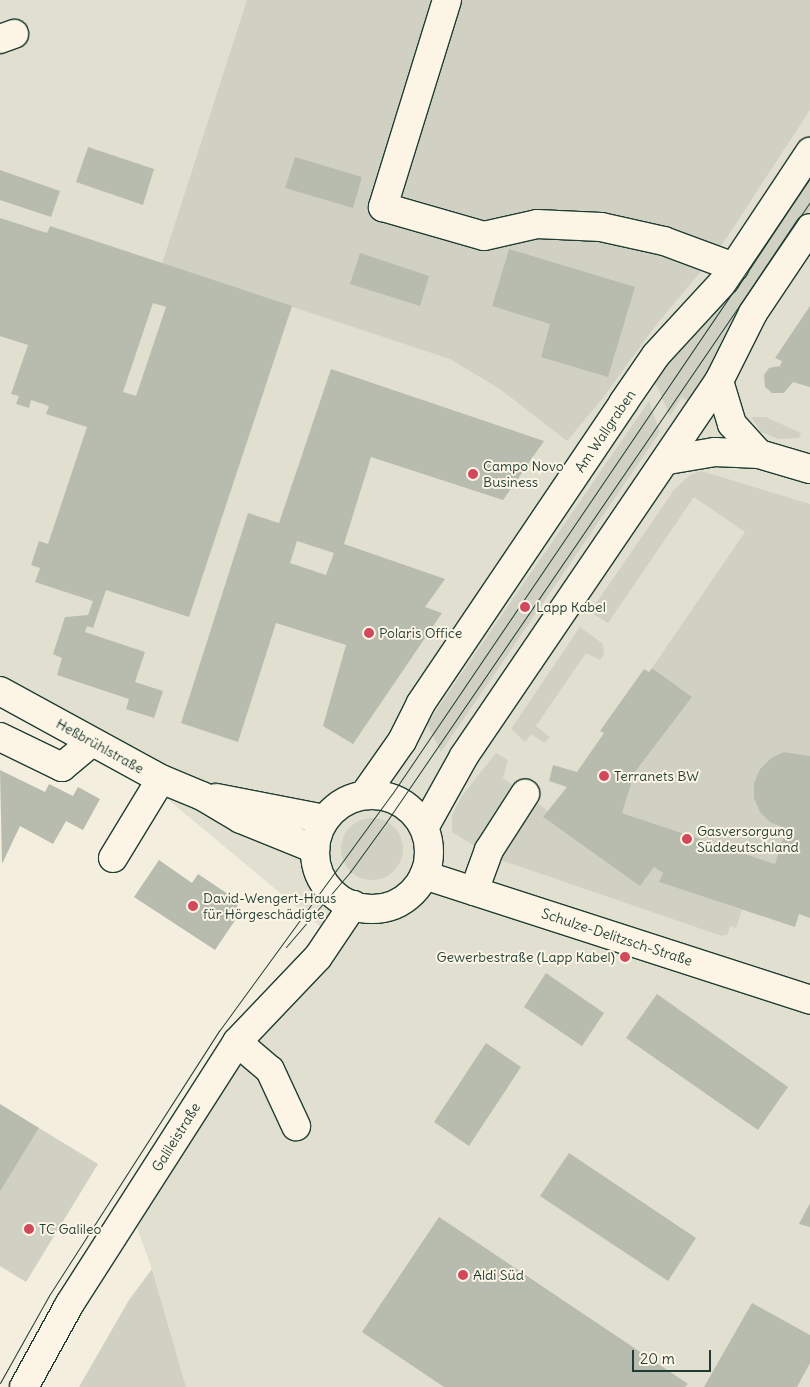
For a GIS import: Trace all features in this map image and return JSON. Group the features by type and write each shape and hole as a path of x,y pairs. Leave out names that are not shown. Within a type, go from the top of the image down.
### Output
{"street":[{"path":"446,0 383,207 484,236 536,224 601,227 664,241 734,268"},
{"name":"Am Wallgraben","path":"364,795 402,741 420,703 656,355 734,268 810,152"},
{"path":"424,828 464,756 668,460 719,381 753,313 810,228"},
{"path":"719,381 732,424 759,454"},
{"path":"668,460 715,452 759,454 810,469"},
{"name":"Heßbrühlstraße","path":"0,692 161,779 202,796 241,819 315,849"},
{"path":"0,738 62,767 92,742"},
{"path":"113,858 161,779"},
{"path":"474,891 489,850 525,794"},
{"path":"364,795 400,802 414,813 424,828 429,860 424,875 412,892 395,904 374,909 353,905 325,884 317,865 315,849 317,833 325,819 342,803 364,795"},
{"name":"Heßbrühlstraße","path":"202,796 325,819"},
{"name":"Schulze-Delitzsch-Straße","path":"424,875 810,1000"},
{"name":"Galileistraße","path":"24,1387 69,1305 237,1042 318,957 353,905"},
{"path":"237,1042 270,1070 296,1126"}],"shaded area":[{"path":"0,0 810,0 810,1387 186,1387 152,1269 127,1200 234,1037 322,928 80,726 0,686"},
{"path":"247,0 810,0 810,110 718,251 656,325 602,399 567,441 500,389 450,359 162,264"},
{"path":"810,166 810,210 775,260 691,403 682,397 670,416 657,386 650,381"},
{"path":"649,401 660,432 441,752 427,724"},
{"path":"751,417 766,417 801,433 799,438 779,439 761,432"},
{"path":"701,471 810,504 810,756 784,752 771,758 760,769 754,783 771,823 786,828 775,864 622,813 635,772 692,697 652,668 745,532 694,497 608,623 590,612 674,490 690,475"},
{"path":"580,627 603,644 604,654 600,660 586,653 536,726 550,737 545,743 531,734 525,742 511,729"},
{"path":"496,753 508,760 503,778 548,811 544,818 640,885 654,867 663,873 660,882 742,910 736,928 730,926 728,934 722,936 495,858 452,832 452,815 462,796"},
{"path":"366,818 378,818 394,827 401,837 403,849 401,861 394,871 378,880 366,880 355,875 346,866 341,855 341,843 346,832 355,823"},
{"name":"TC Galileo","path":"39,1128 98,1164 26,1282 0,1266 0,1192"},
{"path":"152,1269 186,1387 79,1387 129,1300"}],"building":[{"path":"88,147 154,169 143,205 76,182"},
{"path":"295,157 362,177 353,208 285,188"},
{"path":"0,170 60,191 51,217 0,200"},
{"path":"0,218 47,233 50,226 292,306 189,617 106,590 93,628 87,626 85,632 145,652 135,682 163,691 154,718 126,709 129,699 57,675 62,658 53,654 65,617 88,615 93,601 35,582 40,568 31,565 39,541 48,544 87,427 46,414 49,406 31,400 29,408 16,404 19,396 11,394 28,345 0,336","holes":["153,303 166,307 136,396 123,392"]},
{"path":"509,249 635,287 608,377 541,357 550,324 492,306"},
{"path":"360,253 429,276 420,306 350,284"},
{"path":"810,306 810,387 793,382 784,393 772,393 765,387 764,375 769,368 780,366 782,361 775,358"},
{"path":"331,369 544,441 503,500 371,457 344,544 445,579 425,607 442,613 353,744 323,726 346,645 276,623 238,742 181,723 248,513 279,523","holes":["297,541 334,553 326,575 290,563"]},
{"path":"652,668 692,697 635,772 622,813 775,864 786,828 771,823 760,812 754,798 754,783 760,769 771,758 784,752 810,756 810,918 799,914 795,927 659,882 663,873 654,867 640,886 543,817 567,787 549,781 553,765 577,772 604,733 600,731 644,669 649,672"},
{"path":"0,770 45,792 49,784 73,796 78,787 100,799 83,830 66,821 53,844 20,826 2,864"},
{"name":"David-Wengert-Haus für Hörgeschädigte","path":"159,860 192,883 198,874 240,902 235,910 240,913 215,950 134,897"},
{"path":"546,973 604,1013 582,1046 524,1007"},
{"path":"657,994 788,1087 758,1130 626,1038"},
{"path":"486,1043 521,1067 469,1146 434,1122"},
{"path":"0,1104 39,1128 0,1192"},
{"path":"569,1153 696,1238 668,1281 540,1196"},
{"path":"810,1203 810,1227 799,1224"},
{"name":"Aldi Süd","path":"439,1217 688,1384 685,1387 444,1387 362,1332"},
{"path":"752,1303 810,1335 810,1363 797,1387 704,1387"}],"tram line":[{"path":"0,1383 50,1294 219,1031 392,794 810,178"},
{"path":"286,947 350,872 387,821 810,202"}],"place":[{"name":"Campo Novo Business","path":"473,474"},
{"name":"Lapp Kabel","path":"525,607"},
{"name":"Polaris Office","path":"369,633"},
{"name":"Terranets BW","path":"604,776"},
{"name":"Gasversorgung Süddeutschland","path":"687,839"},
{"name":"David-Wengert-Haus für Hörgeschädigte","path":"193,906"},
{"name":"Gewerbestraße (Lapp Kabel)","path":"625,957"},
{"name":"TC Galileo","path":"29,1229"},
{"name":"Aldi Süd","path":"463,1275"}]}
